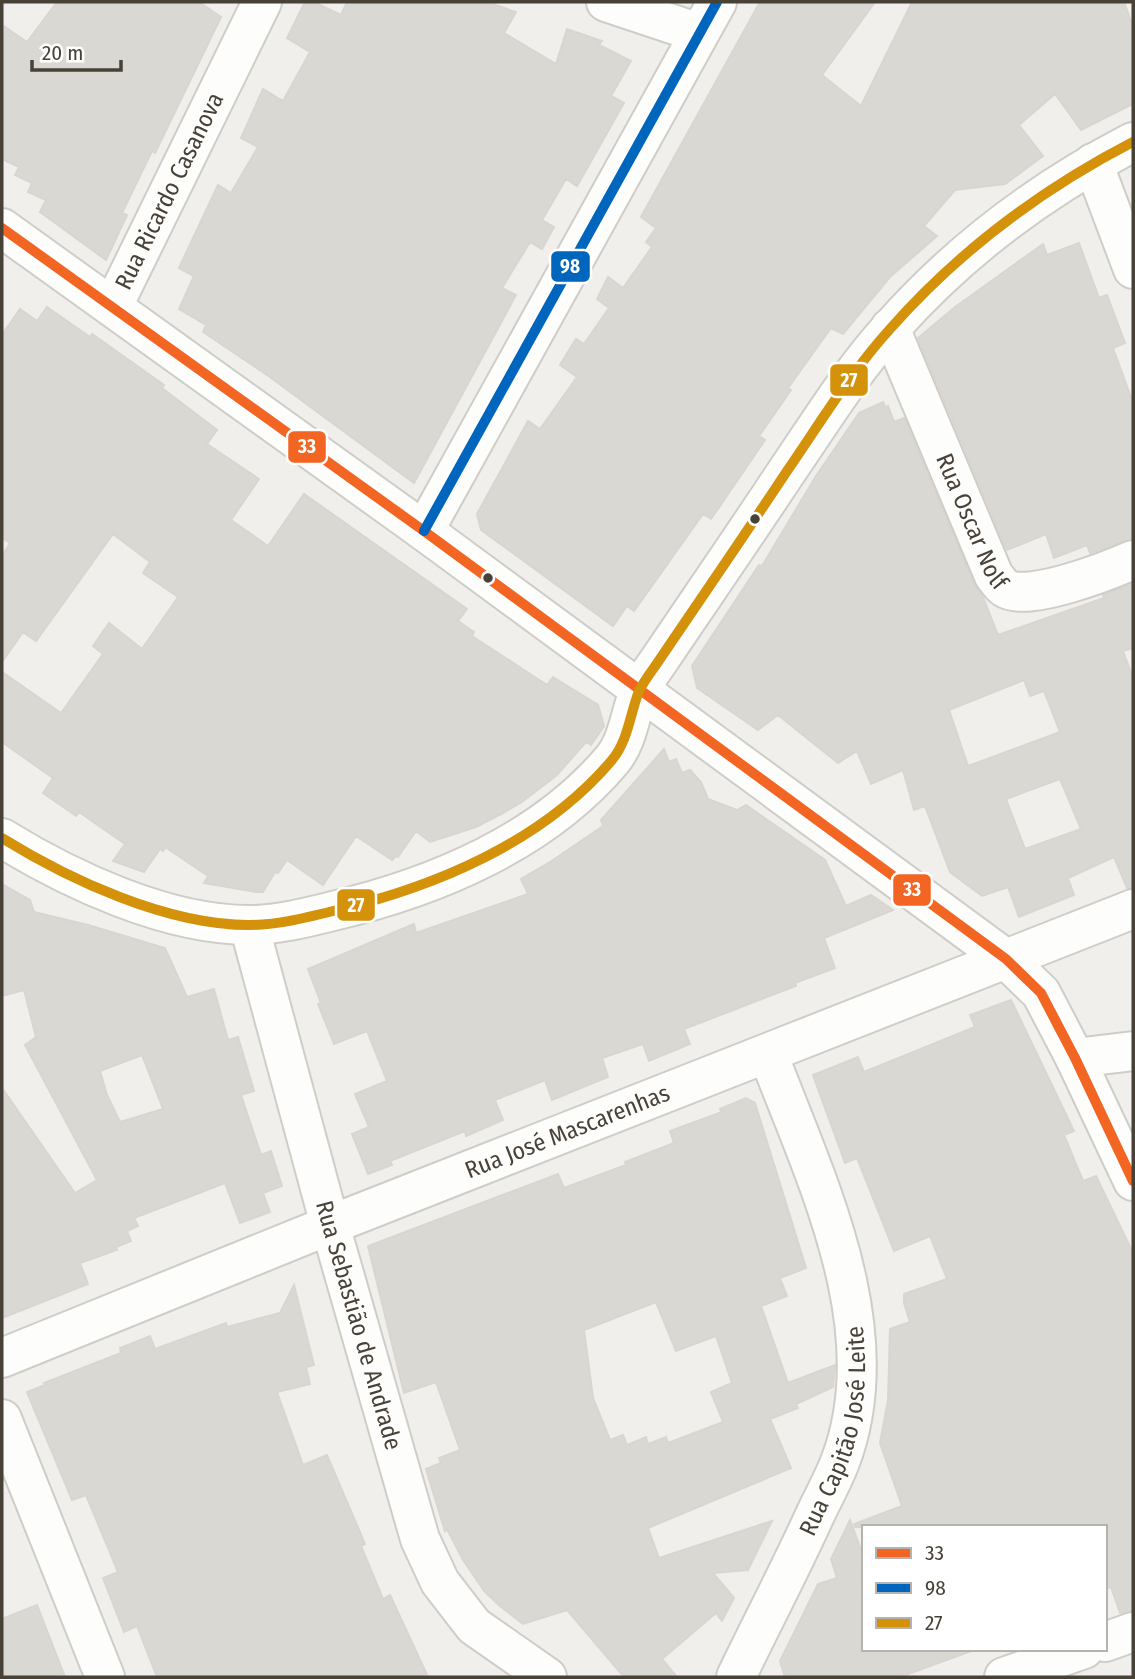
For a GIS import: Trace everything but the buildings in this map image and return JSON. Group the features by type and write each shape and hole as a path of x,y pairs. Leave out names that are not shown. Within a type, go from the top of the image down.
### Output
{"street":[{"name":"Rua Ricardo Casanova","path":"113,306 262,2"},
{"path":"424,531 708,18 606,2"},
{"path":"2,838 38,861 100,889 183,917 249,925 294,920 368,903 468,866 544,822 583,791 614,758 621,747 640,690 817,427 890,328 945,272 1005,223 1042,195 1133,142"},
{"path":"1093,163 1133,269"},
{"path":"2,228 424,531 1006,959 1041,993 1133,1181"},
{"name":"Rua Oscar Nolf","path":"890,328 994,576 1006,589 1027,592 1057,587 1133,560"},
{"name":"Rua José Mascarenhas","path":"2,1357 1133,909"},
{"name":"Rua Sebastião de Andrade","path":"249,925 330,1225 420,1539 440,1581 474,1626 547,1677"},
{"path":"1075,1058 1133,1051"},
{"name":"Rua Capitão José Leite","path":"736,1677 840,1461 851,1420 857,1359 853,1302 833,1226 768,1054"},
{"path":"2,1419 104,1677"},
{"path":"1107,1641 1133,1632"},
{"path":"1004,1677 1078,1651"}],"transit line":[{"name":"98","path":"424,531 717,2"},
{"name":"27","path":"2,838 88,884 153,909 218,923 249,925 302,919 410,889 485,857 520,837 554,815 612,760 622,744 644,682 836,398 890,329 944,274 1003,224 1066,180 1133,142"},
{"name":"33","path":"2,228 424,531 1006,959 1041,993 1133,1181"}]}
